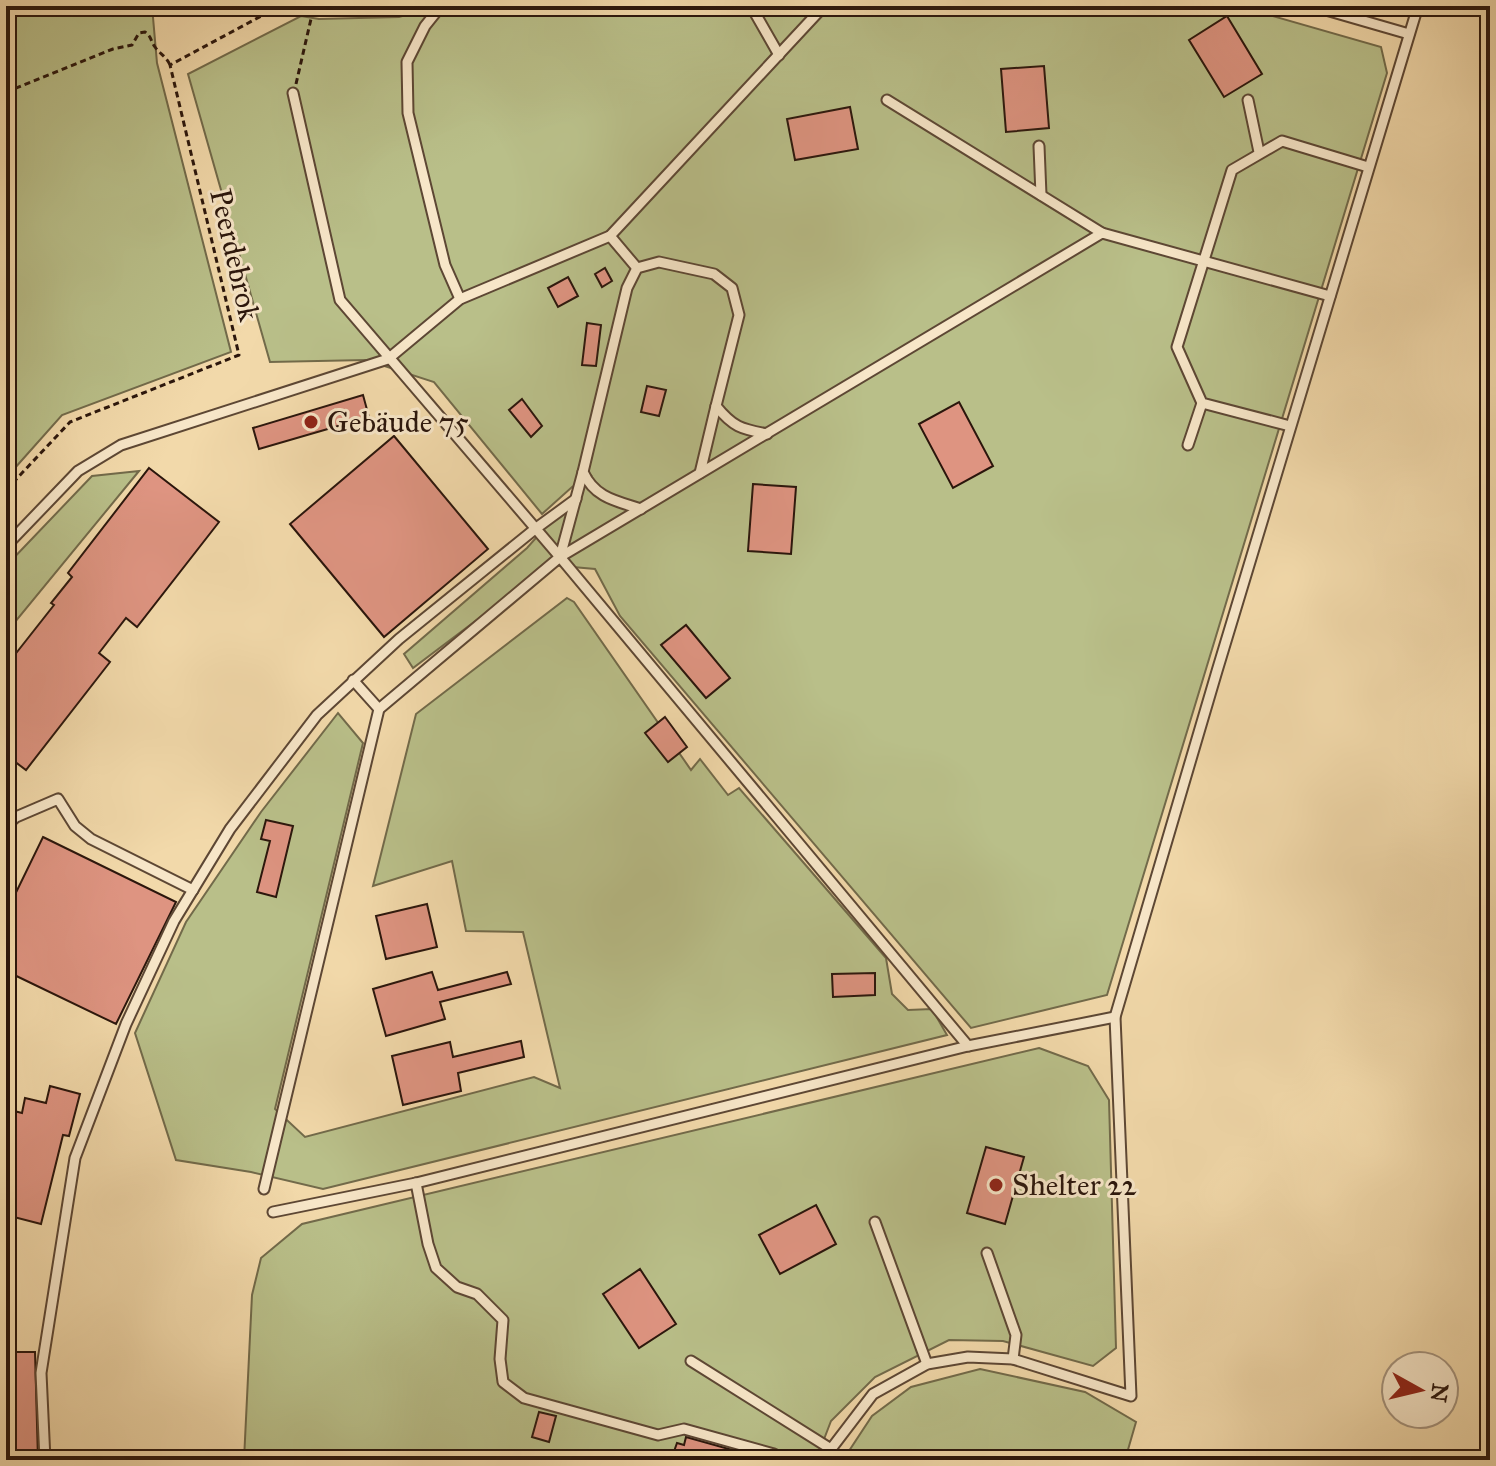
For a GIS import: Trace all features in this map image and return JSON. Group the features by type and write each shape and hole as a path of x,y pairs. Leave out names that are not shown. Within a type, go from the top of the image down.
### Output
{"lane":[{"path":"441,6 425,26 407,62 408,113 445,265 460,299"},
{"path":"751,6 779,55"},
{"path":"6,546 78,471 121,445 388,359 460,299 610,236 824,6"},
{"path":"1312,6 1409,34"},
{"path":"827,1460 831,1449 873,1394 927,1364 968,1357 1013,1359 1131,1396 1115,1017 1418,6"},
{"path":"293,93 340,300 560,557 968,1046"},
{"path":"887,100 1102,233 1330,296"},
{"path":"1248,100 1259,152"},
{"path":"1188,445 1202,403 1177,347 1232,170 1282,141 1368,167"},
{"path":"1039,146 1041,195"},
{"path":"264,1189 379,709 560,557 1102,233"},
{"path":"610,236 637,268"},
{"path":"560,557 627,288 637,268 659,262 714,274 732,288 739,315 700,473"},
{"path":"1202,403 1290,426"},
{"path":"716,406 729,422 744,430 767,434"},
{"path":"583,472 590,486 604,497 641,509"},
{"path":"45,1460 41,1373 75,1158 126,1024 174,921 230,829 317,715 353,680 535,529 576,499"},
{"path":"353,680 379,709"},
{"path":"6,826 16,817 58,799 75,826 91,839 193,890"},
{"path":"273,1212 416,1183 968,1046 1115,1017"},
{"path":"416,1183 436,1268 457,1287 477,1294 503,1320 500,1359 503,1382 524,1398 658,1435 684,1429 774,1454 778,1460"},
{"path":"875,1222 927,1364"},
{"path":"987,1253 1016,1335 1013,1359"},
{"path":"691,1361 831,1449"}],"path":[{"path":"6,92 113,49 132,45 139,33 145,32 151,36 154,46 166,55 170,65 280,6"},
{"path":"293,93 314,6"},
{"name":"Peerdebrok","path":"6,490 70,422 239,355 170,65"}],"green space":[{"path":"6,6 152,6 157,63 231,352 62,415 6,478"},
{"path":"437,6 1238,6 1381,47 1387,73 1107,995 971,1028 620,616 595,569 550,565 413,668 404,654 527,548 592,475 572,487 542,514 434,382 366,360 270,362 188,74 301,16 319,19 399,17"},
{"path":"1344,6 1405,6 1398,12 1384,16"},
{"path":"139,471 6,633 6,566 92,476"},
{"path":"567,598 574,602 691,770 700,759 728,795 739,788 886,958 892,994 908,1010 932,1009 947,1035 323,1189 251,1172 176,1160 135,1033 186,922 261,812 338,713 363,743 275,1109 305,1137 534,1077 560,1088 523,932 466,931 452,861 373,886 416,714"},
{"path":"1039,1048 1088,1066 1109,1100 1116,1348 1093,1366 1003,1341 949,1340 875,1377 831,1421 816,1460 244,1460 252,1295 261,1258 302,1224"},
{"path":"980,1369 1085,1392 1136,1422 1125,1460 843,1460 872,1416 911,1387"}],"building":[{"path":"1227,16 1262,74 1224,97 1189,40"},
{"path":"1044,66 1049,128 1006,132 1001,69"},
{"path":"850,107 858,149 795,160 787,119"},
{"path":"605,268 612,281 602,287 595,274"},
{"path":"568,277 578,296 558,307 548,288"},
{"path":"587,323 601,325 596,366 582,365"},
{"path":"647,386 666,390 659,416 641,412"},
{"name":"Gebäude 75","path":"363,395 369,417 259,449 253,428"},
{"path":"522,399 542,426 531,437 509,410"},
{"path":"959,402 993,466 953,488 919,424"},
{"path":"394,436 488,549 384,637 290,524"},
{"path":"149,468 219,522 137,627 126,618 99,653 110,662 26,770 6,755 6,666 54,605 51,603 72,577 68,573"},
{"path":"753,484 796,487 791,554 748,551"},
{"path":"686,625 730,678 706,698 661,645"},
{"path":"665,717 687,747 668,762 645,733"},
{"path":"266,820 293,826 276,897 257,892 270,841 261,839"},
{"path":"43,837 176,902 116,1024 6,971 6,913"},
{"path":"427,904 437,947 386,959 376,916"},
{"path":"432,972 438,990 507,972 511,984 440,1002 445,1019 386,1036 373,989"},
{"path":"875,973 875,995 833,997 832,974"},
{"path":"521,1041 524,1057 458,1073 461,1091 403,1105 392,1056 450,1042 453,1057"},
{"path":"50,1086 80,1094 69,1136 63,1135 41,1224 6,1215 6,1125 10,1110 22,1113 25,1098 46,1103"},
{"name":"Shelter 22","path":"986,1147 1024,1157 1005,1224 967,1213"},
{"path":"816,1205 836,1244 780,1274 759,1235"},
{"path":"640,1269 676,1324 639,1348 603,1294"},
{"path":"6,1352 35,1352 38,1460 6,1460"},
{"path":"539,1412 556,1416 549,1442 532,1437"},
{"path":"686,1437 761,1460 671,1460 677,1443 684,1445"}],"place":[{"name":"Gebäude 75","path":"311,422"},
{"name":"Shelter 22","path":"996,1185"}]}
